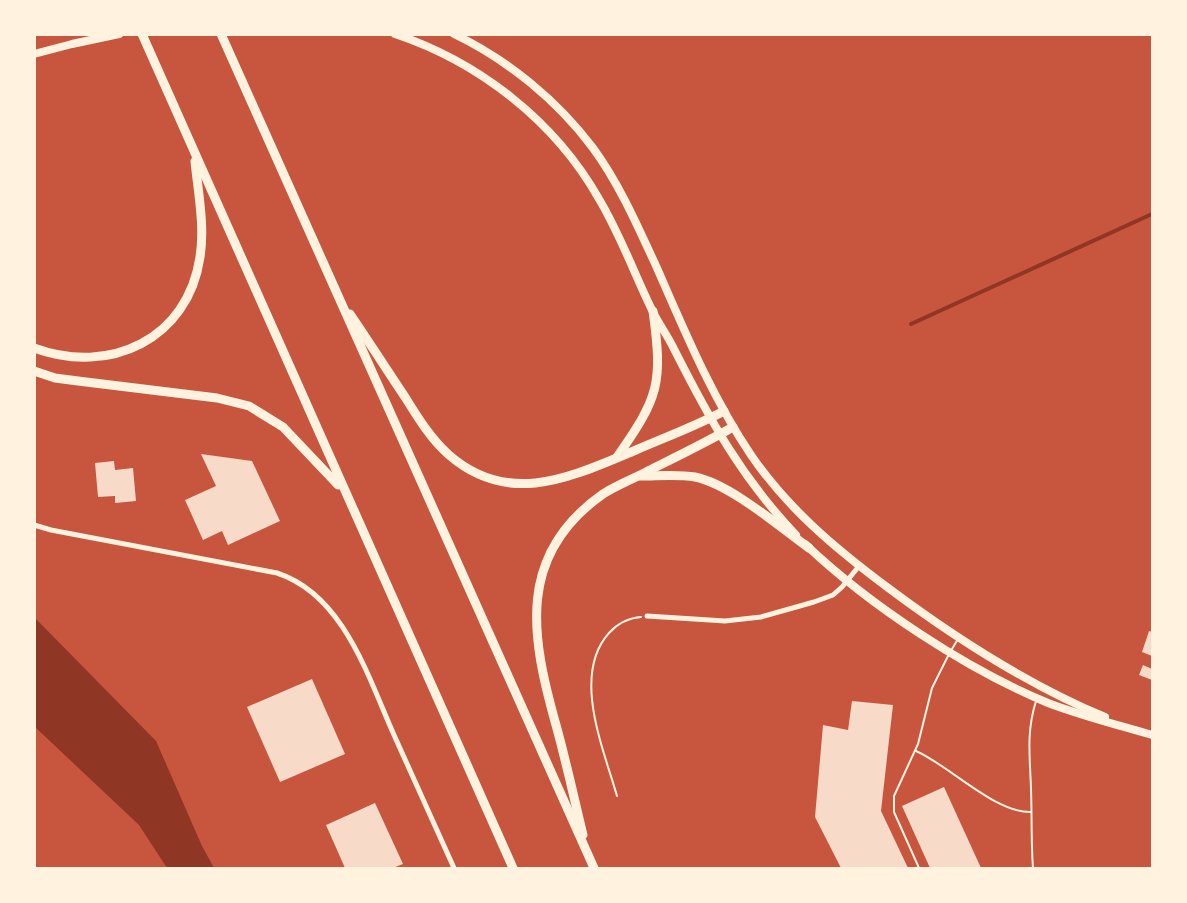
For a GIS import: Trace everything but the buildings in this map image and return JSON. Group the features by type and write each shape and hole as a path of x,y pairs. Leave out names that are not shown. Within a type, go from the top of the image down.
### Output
{"highway":[{"path":"142,34 513,868"},
{"path":"221,34 594,868"},
{"path":"34,348 74,357 95,358 116,355 152,336 176,314 193,285 201,254 194,153"},
{"path":"336,292 433,438 449,455 467,467 496,480 537,483 570,477 710,419 724,411"},
{"path":"616,458 645,415 657,385 658,351 653,311"},
{"path":"34,371 66,380 217,398 249,406 267,415 283,427 344,491"},
{"path":"589,858 542,675 536,635 537,597 548,559 572,522 602,495 733,427"},
{"path":"637,476 694,477 713,483 740,498 809,548"}],"main road":[{"path":"34,54 119,34"},
{"path":"395,34 433,49 477,73 506,93 542,125 565,150 599,197 653,311 719,435 766,503 809,548 848,581 950,652 1037,698 1081,715 1152,735"},
{"path":"454,34 496,58 530,83 567,117 594,149 628,207 724,411 765,474 788,502 813,527 859,566 958,638 992,660 1055,694 1142,732"}],"street":[{"path":"34,525 277,573 296,580 312,592 332,614 352,643 454,868"},
{"path":"647,616 726,621 750,619 825,598 837,592 859,566"}],"lane":[{"path":"919,868 892,804 915,750 932,688 958,638"},
{"path":"1033,868 1028,739 1029,725 1037,698"},
{"path":"915,750 940,763 1002,805 1020,812 1031,812"}],"path":[{"path":"617,796 593,710 591,690 593,669 598,648 612,630 633,618 647,616"}],"shaded area":[{"path":"35,618 156,741 214,868 167,868 139,825 35,727"}],"waterway":[{"path":"911,324 1152,214"}]}
